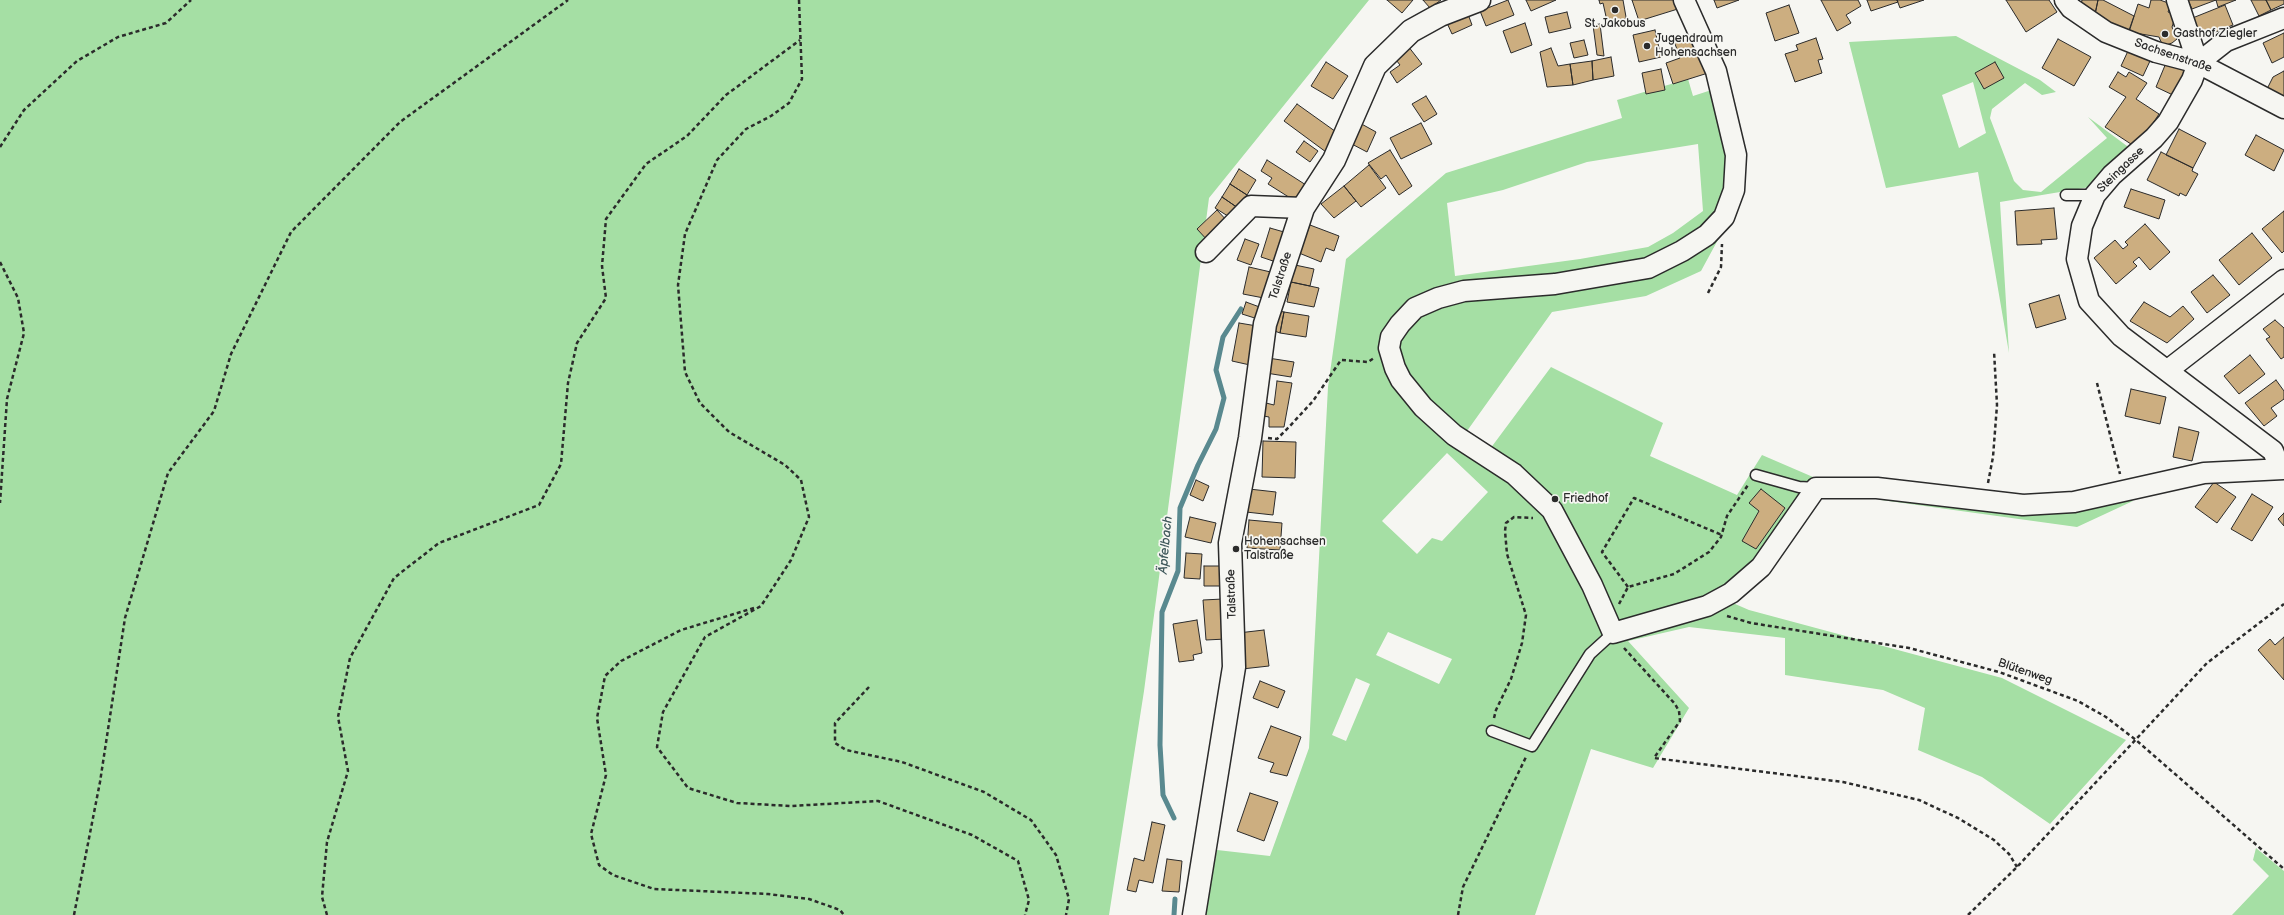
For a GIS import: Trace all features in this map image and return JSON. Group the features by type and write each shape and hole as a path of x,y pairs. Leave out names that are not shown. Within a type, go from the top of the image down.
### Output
{"street":[{"name":"Talstraße","path":"1194,915 1234,668 1230,543 1250,438 1265,324 1303,208 1334,160 1375,66 1411,31 1440,15 1479,0"},
{"path":"1684,0 1716,71 1736,155 1734,190 1721,220 1707,235 1682,252 1648,268 1555,284 1464,291 1438,298 1415,308 1400,324 1391,337 1389,348 1395,368 1402,380 1423,407 1454,435 1514,474 1552,510 1592,585 1611,627 1707,606 1731,593 1761,568 1816,488 1877,488 2023,505 2074,502 2204,473 2282,469"},
{"name":"Sachsenstraße","path":"2066,0 2072,8 2106,32 2156,52 2198,63 2284,108"},
{"path":"2177,0 2198,63 2226,41 2284,18"},
{"name":"Steingasse","path":"2198,63 2192,80 2168,122 2154,138 2112,175 2095,194 2082,226 2077,259 2089,301 2121,336 2168,370 2273,451 2282,469"},
{"path":"1206,252 1251,206 1303,208"},
{"path":"2168,370 2284,280"}],"lane":[{"path":"2066,195 2095,194"},
{"path":"1756,475 1799,487 1816,488"},
{"path":"1492,731 1532,746 1590,654 1611,627"}],"path":[{"path":"0,147 24,110 77,61 118,37 166,23 191,0"},
{"path":"74,915 100,782 125,618 168,473 214,411 231,354 291,232 400,122 568,0"},
{"path":"799,0 802,79 789,103 771,116 746,129 717,160 685,234 678,285 685,372 700,403 729,432 785,465 802,480 809,517 791,560 760,606 705,637 663,712 657,747 688,788 737,803 791,806 878,801 972,835 1018,861 1029,900 1025,915"},
{"path":"327,915 322,897 327,842 348,771 338,716 350,658 394,578 439,543 539,505 561,464 568,383 577,343 606,298 602,266 606,219 646,164 687,136 726,95 800,40"},
{"path":"1708,293 1721,267 1721,220"},
{"path":"0,262 18,298 24,333 7,399 0,503"},
{"path":"1277,439 1313,401 1341,360 1368,362 1389,348"},
{"path":"1985,501 1993,457 1997,405 1994,351"},
{"path":"2097,383 2124,490"},
{"path":"1628,587 1602,552 1634,498 1722,535"},
{"path":"1628,587 1674,574 1709,552 1722,535 1727,516 1739,498"},
{"path":"1492,731 1496,710 1505,693 1522,643 1526,614 1507,554 1505,531 1506,523 1514,517 1532,518"},
{"path":"1628,587 1611,627 1679,711 1680,721 1654,758 1843,782 1919,800 1958,818 1994,840 2009,854 2017,868"},
{"path":"1968,915 2017,868 2207,663 2284,604"},
{"path":"760,606 681,630 621,661 605,676 597,718 606,775 591,834 599,865 613,875 654,888 768,894 808,899 840,910 844,915"},
{"name":"Blütenweg","path":"1707,606 1720,614 1751,622 1909,648 1999,672 2078,701 2106,717 2136,740 2284,869"},
{"path":"868,687 835,723 835,743 846,750 902,762 984,792 1031,820 1056,855 1069,899 1066,915"},
{"path":"1458,915 1463,887 1532,746"}],"green space":[{"path":"0,0 1369,0 1209,198 1144,691 1109,915 0,915"},
{"path":"1956,36 2040,80 2056,92 2042,95 2025,83 1992,109 1990,118 2014,181 2023,190 2041,192 2107,138 2088,117 2131,149 2096,186 2000,202 2009,353 1978,172 1886,188 1849,42","holes":["1973,82 1986,133 1959,148 1942,95"]},
{"path":"1688,79 1693,96 1730,84 1744,155 1726,225 1701,271 1646,296 1552,312 1467,431 1490,449 1551,367 1663,423 1650,456 1737,495 1762,455 1813,477 1758,563 1712,594 1749,610 2002,678 2126,740 2050,824 1982,777 1918,750 1925,708 1883,690 1785,675 1785,638 1689,627 1628,641 1689,708 1653,768 1591,749 1535,915 1203,915 1217,850 1270,856 1309,748 1328,387 1346,259 1446,173 1622,118 1617,100","holes":["1698,144 1703,211 1673,233 1648,247 1580,259 1455,276 1447,203 1503,190 1587,162","1447,453 1488,492 1442,541 1432,538 1417,554 1382,521","1388,632 1452,659 1439,684 1376,655","1356,678 1370,684 1346,741 1332,735"]},
{"path":"1881,494 2128,497 2133,501 2077,527 1881,500"},
{"path":"2256,848 2284,871 2284,915 2232,915 2269,876 2253,860"}],"building":[{"path":"1387,0 1413,0 1402,13"},
{"path":"1423,0 1441,0 1430,8"},
{"path":"1508,0 1514,15 1486,26 1480,11"},
{"path":"1526,0 1556,0 1531,11"},
{"name":"St. Jakobus","path":"1599,0 1623,0 1626,17 1622,24 1614,26 1607,21 1603,3 1600,4"},
{"path":"1632,0 1679,0 1681,8 1639,21"},
{"path":"1714,0 1739,0 1717,8"},
{"path":"1821,0 1858,0 1861,6 1846,15 1851,23 1837,31"},
{"path":"1867,0 1897,0 1898,2 1871,11"},
{"path":"1897,0 1924,0 1900,8"},
{"path":"2006,0 2049,0 2057,12 2026,32"},
{"path":"2082,0 2098,0 2094,19 2080,10"},
{"path":"2098,0 2103,0 2134,16 2127,36 2094,19"},
{"path":"2151,0 2160,0 2171,4 2168,12 2176,15 2172,27 2177,39 2172,43 2166,45 2161,42 2159,37 2129,32 2138,4 2149,8"},
{"path":"2188,0 2216,0 2192,9"},
{"path":"2216,0 2236,0 2218,7"},
{"path":"2251,0 2266,0 2271,10 2259,16"},
{"path":"2266,0 2284,0 2284,4 2271,10"},
{"path":"1789,5 1799,33 1775,41 1766,13"},
{"path":"2225,5 2233,25 2198,39 2190,19"},
{"path":"1567,12 1571,28 1549,33 1545,17"},
{"path":"1468,14 1472,25 1452,34 1447,23"},
{"path":"1525,23 1532,45 1511,53 1503,31"},
{"path":"1600,24 1604,56 1597,55 1593,25"},
{"name":"Jugendraum Hohensachsen","path":"1655,30 1661,57 1639,62 1633,35"},
{"path":"2284,33 2284,57 2272,63 2263,43"},
{"path":"1694,34 1708,73 1673,84 1666,63 1680,58 1674,41"},
{"path":"1816,38 1823,59 1818,60 1822,73 1795,82 1785,54 1798,50 1796,45"},
{"path":"2058,39 2091,57 2074,86 2042,68"},
{"path":"1584,40 1588,55 1574,58 1570,43"},
{"path":"1408,46 1422,64 1397,83 1390,72 1400,65 1393,56"},
{"path":"1551,48 1558,66 1570,64 1573,85 1547,87 1540,52"},
{"path":"2128,51 2150,61 2143,76 2121,66"},
{"path":"1611,57 1614,76 1593,80 1592,61"},
{"path":"1592,61 1593,80 1573,85 1570,64"},
{"path":"1326,62 1348,76 1333,99 1311,86"},
{"path":"1995,62 2004,78 1984,89 1975,73"},
{"path":"2166,63 2186,71 2175,96 2156,87"},
{"path":"1661,69 1665,90 1646,94 1642,73"},
{"path":"2284,71 2284,98 2267,89 2273,77"},
{"path":"2118,72 2126,77 2129,72 2147,83 2136,99 2159,114 2137,148 2105,127 2126,97 2109,87"},
{"path":"1426,96 1437,114 1424,122 1412,104"},
{"path":"1297,104 1339,134 1326,152 1284,121"},
{"path":"1358,122 1376,132 1367,152 1348,142"},
{"path":"1421,123 1432,144 1401,159 1390,138"},
{"path":"2179,129 2206,143 2193,168 2166,155"},
{"path":"2256,135 2284,150 2274,171 2245,155"},
{"path":"1304,141 1318,151 1310,162 1296,152"},
{"path":"1390,150 1412,186 1399,195 1386,175 1381,179 1368,163"},
{"path":"2161,152 2193,168 2192,171 2198,174 2186,196 2180,193 2179,196 2147,180"},
{"path":"1267,160 1306,185 1295,201 1268,184 1272,178 1261,171"},
{"path":"1369,165 1386,188 1361,207 1344,186"},
{"path":"1239,169 1256,180 1247,195 1230,184"},
{"path":"1230,184 1247,195 1238,208 1222,197"},
{"path":"1344,186 1356,201 1334,218 1321,204"},
{"path":"2131,189 2165,200 2159,219 2124,207"},
{"path":"1222,197 1238,208 1231,218 1215,208"},
{"path":"2054,208 2057,239 2041,240 2042,244 2017,245 2015,211"},
{"path":"1217,210 1229,223 1209,242 1197,229"},
{"path":"2284,211 2284,251 2282,253 2262,229"},
{"path":"2145,224 2170,252 2150,270 2139,257 2133,262 2137,266 2116,284 2094,258 2115,240 2123,249 2128,245 2125,242"},
{"path":"1310,225 1339,236 1334,251 1326,248 1321,262 1299,253"},
{"path":"1270,228 1284,232 1276,262 1261,257"},
{"path":"2252,233 2272,258 2239,285 2219,260"},
{"path":"1245,239 1259,244 1251,265 1237,260"},
{"path":"1295,265 1314,269 1310,286 1291,282"},
{"path":"1249,267 1275,273 1269,299 1243,294"},
{"path":"2213,275 2230,295 2207,313 2191,292"},
{"path":"1291,282 1319,288 1314,307 1287,302"},
{"path":"2059,295 2066,319 2036,328 2029,304"},
{"path":"1246,302 1265,309 1261,320 1242,314"},
{"path":"2144,302 2170,317 2183,306 2194,319 2167,343 2130,321"},
{"path":"1274,310 1284,312 1280,333 1272,330"},
{"path":"1284,312 1309,316 1306,337 1280,333"},
{"path":"2275,320 2284,328 2284,357 2281,359 2266,339 2270,337 2263,329"},
{"path":"1239,323 1257,326 1250,365 1232,361"},
{"path":"2250,355 2265,374 2239,394 2224,376"},
{"path":"1268,358 1294,362 1291,377 1266,373"},
{"path":"2276,380 2284,391 2284,399 2271,408 2277,416 2264,426 2245,403"},
{"path":"1277,381 1292,383 1284,427 1269,427 1269,417 1258,415 1262,402 1274,405"},
{"path":"2131,389 2166,397 2160,424 2125,416"},
{"path":"2179,427 2199,432 2192,461 2173,457"},
{"path":"1263,441 1296,442 1295,478 1262,477"},
{"path":"1196,480 1209,486 1203,501 1190,495"},
{"path":"2214,482 2236,497 2217,523 2195,507"},
{"path":"1249,489 1276,492 1273,515 1246,512"},
{"path":"1761,489 1785,508 1756,549 1742,541 1759,511 1749,503"},
{"path":"2252,494 2273,507 2252,541 2231,529"},
{"path":"2284,513 2284,526 2278,519"},
{"path":"1190,517 1216,523 1211,543 1185,537"},
{"path":"1249,520 1282,523 1280,550 1247,548"},
{"path":"1186,553 1202,554 1200,579 1184,578"},
{"path":"1204,566 1222,566 1222,586 1204,586"},
{"path":"1223,599 1226,639 1206,640 1203,600"},
{"path":"1197,620 1202,653 1193,655 1194,660 1179,662 1173,624"},
{"path":"1264,630 1269,666 1242,669 1238,633"},
{"path":"2284,637 2284,680 2258,650 2270,639 2275,645"},
{"path":"1260,681 1285,691 1278,708 1253,698"},
{"path":"1271,726 1301,737 1287,776 1270,772 1274,763 1258,758"},
{"path":"1250,793 1278,802 1264,841 1237,831"},
{"path":"1152,822 1165,825 1153,883 1139,880 1136,892 1127,890 1134,858 1144,861"},
{"path":"1167,859 1182,861 1179,892 1162,891"}],"waterway":[{"name":"Äpfelbach","path":"1174,818 1163,795 1160,745 1162,612 1178,571 1180,508 1198,465 1216,429 1224,398 1216,370 1223,337 1241,309"},
{"name":"Äpfelbach","path":"1174,915 1175,899"}],"place":[{"name":"St. Jakobus","path":"1615,10"},
{"name":"Gasthof Ziegler","path":"2165,34"},
{"name":"Jugendraum Hohensachsen","path":"1647,46"},
{"name":"Friedhof","path":"1555,499"},
{"name":"Hohensachsen Talstraße","path":"1236,549"}]}
